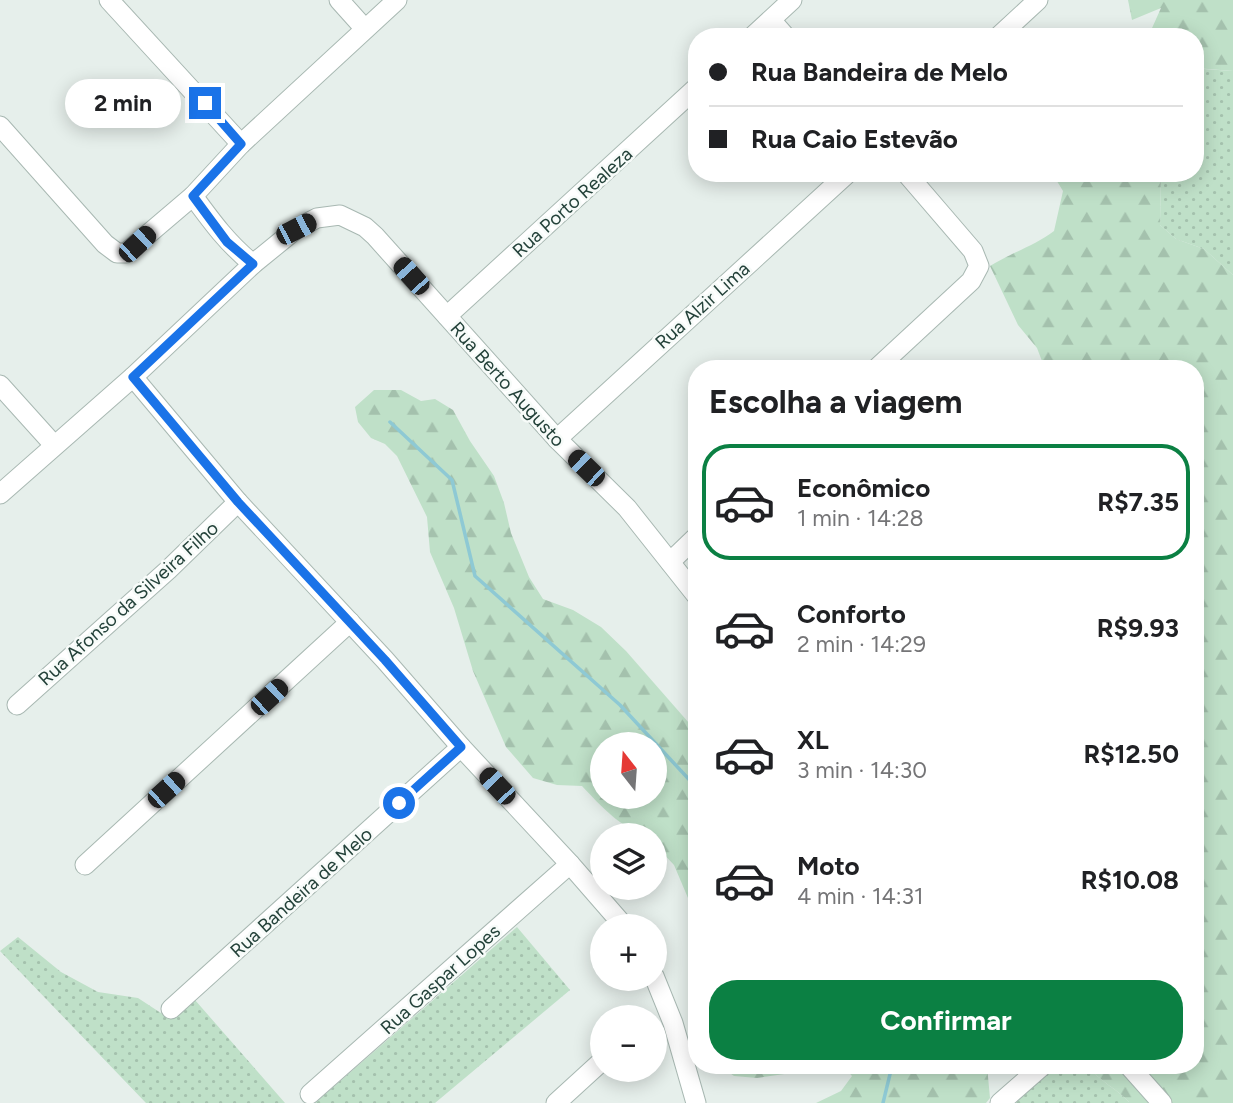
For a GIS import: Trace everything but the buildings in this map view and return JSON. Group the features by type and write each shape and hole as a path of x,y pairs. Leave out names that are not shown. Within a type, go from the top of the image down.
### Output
{"street":[{"path":"109,0 188,83 241,144"},
{"path":"340,0 365,29"},
{"path":"0,126 105,244 117,253 127,253 193,196 241,144 397,0"},
{"path":"762,28 792,0"},
{"path":"1008,28 1038,0"},
{"path":"771,20 778,28"},
{"name":"Rua Porto Realeza","path":"447,316 688,95"},
{"name":"Rua Alzir Lima","path":"557,439 838,182"},
{"path":"886,360 971,281 979,266 973,251 914,182"},
{"path":"0,494 133,377 253,264 227,242 193,196"},
{"name":"Rua Berto Augusto","path":"253,264 296,229 317,218 340,215 365,227 557,439 626,508 688,585"},
{"path":"133,377 238,502 614,914"},
{"path":"0,385 54,445"},
{"name":"Rua Afonso da Silveira Filho","path":"17,705 168,570 238,502"},
{"path":"670,562 688,545"},
{"path":"85,865 350,622"},
{"name":"Rua Bandeira de Melo","path":"171,1009 461,747"},
{"name":"Rua Gaspar Lopes","path":"310,1094 570,864"},
{"path":"661,991 696,1103"},
{"path":"556,1103 590,1072"},
{"path":"999,1103 1033,1074"},
{"path":"1136,1074 1162,1103"}],"green space":[{"path":"1128,0 1233,0 1233,71 1204,69 1204,28 1152,28 1161,8 1132,20"},
{"path":"1204,69 1233,71 1233,275 1204,249 1176,239 1160,225 1161,182 1204,182"},
{"path":"1058,182 1161,182 1160,225 1176,239 1204,249 1233,275 1233,1103 1130,1103 1096,1074 1204,1074 1204,360 1042,360 1037,348 1018,325 990,266 1054,231 1063,191"},
{"path":"374,390 401,390 421,401 435,399 453,410 494,476 511,533 529,577 543,599 573,610 601,627 626,651 688,722 688,898 674,865 667,858 667,823 621,823 604,809 667,809 667,732 590,732 590,794 582,786 557,785 533,778 506,747 473,671 454,608 430,552 427,517 397,456 385,444 371,438 358,422 355,407"},
{"path":"517,927 570,990 435,1103 315,1103"},
{"path":"18,937 61,972 98,992 138,998 167,1017 195,1000 285,1103 146,1103 0,951"},
{"path":"731,1074 784,1074 757,1078"},
{"path":"850,1074 988,1074 990,1098 986,1103 816,1103 841,1091 852,1076"},
{"path":"1042,1074 1096,1074 1130,1103 1009,1103"}],"waterway":[{"path":"390,422 452,480 475,576 620,705 688,778"},
{"path":"883,1103 890,1074"}],"route":[{"path":"205,103 241,144 193,196 218,232 253,264 133,377 238,502 385,660 461,747 399,803"}]}
